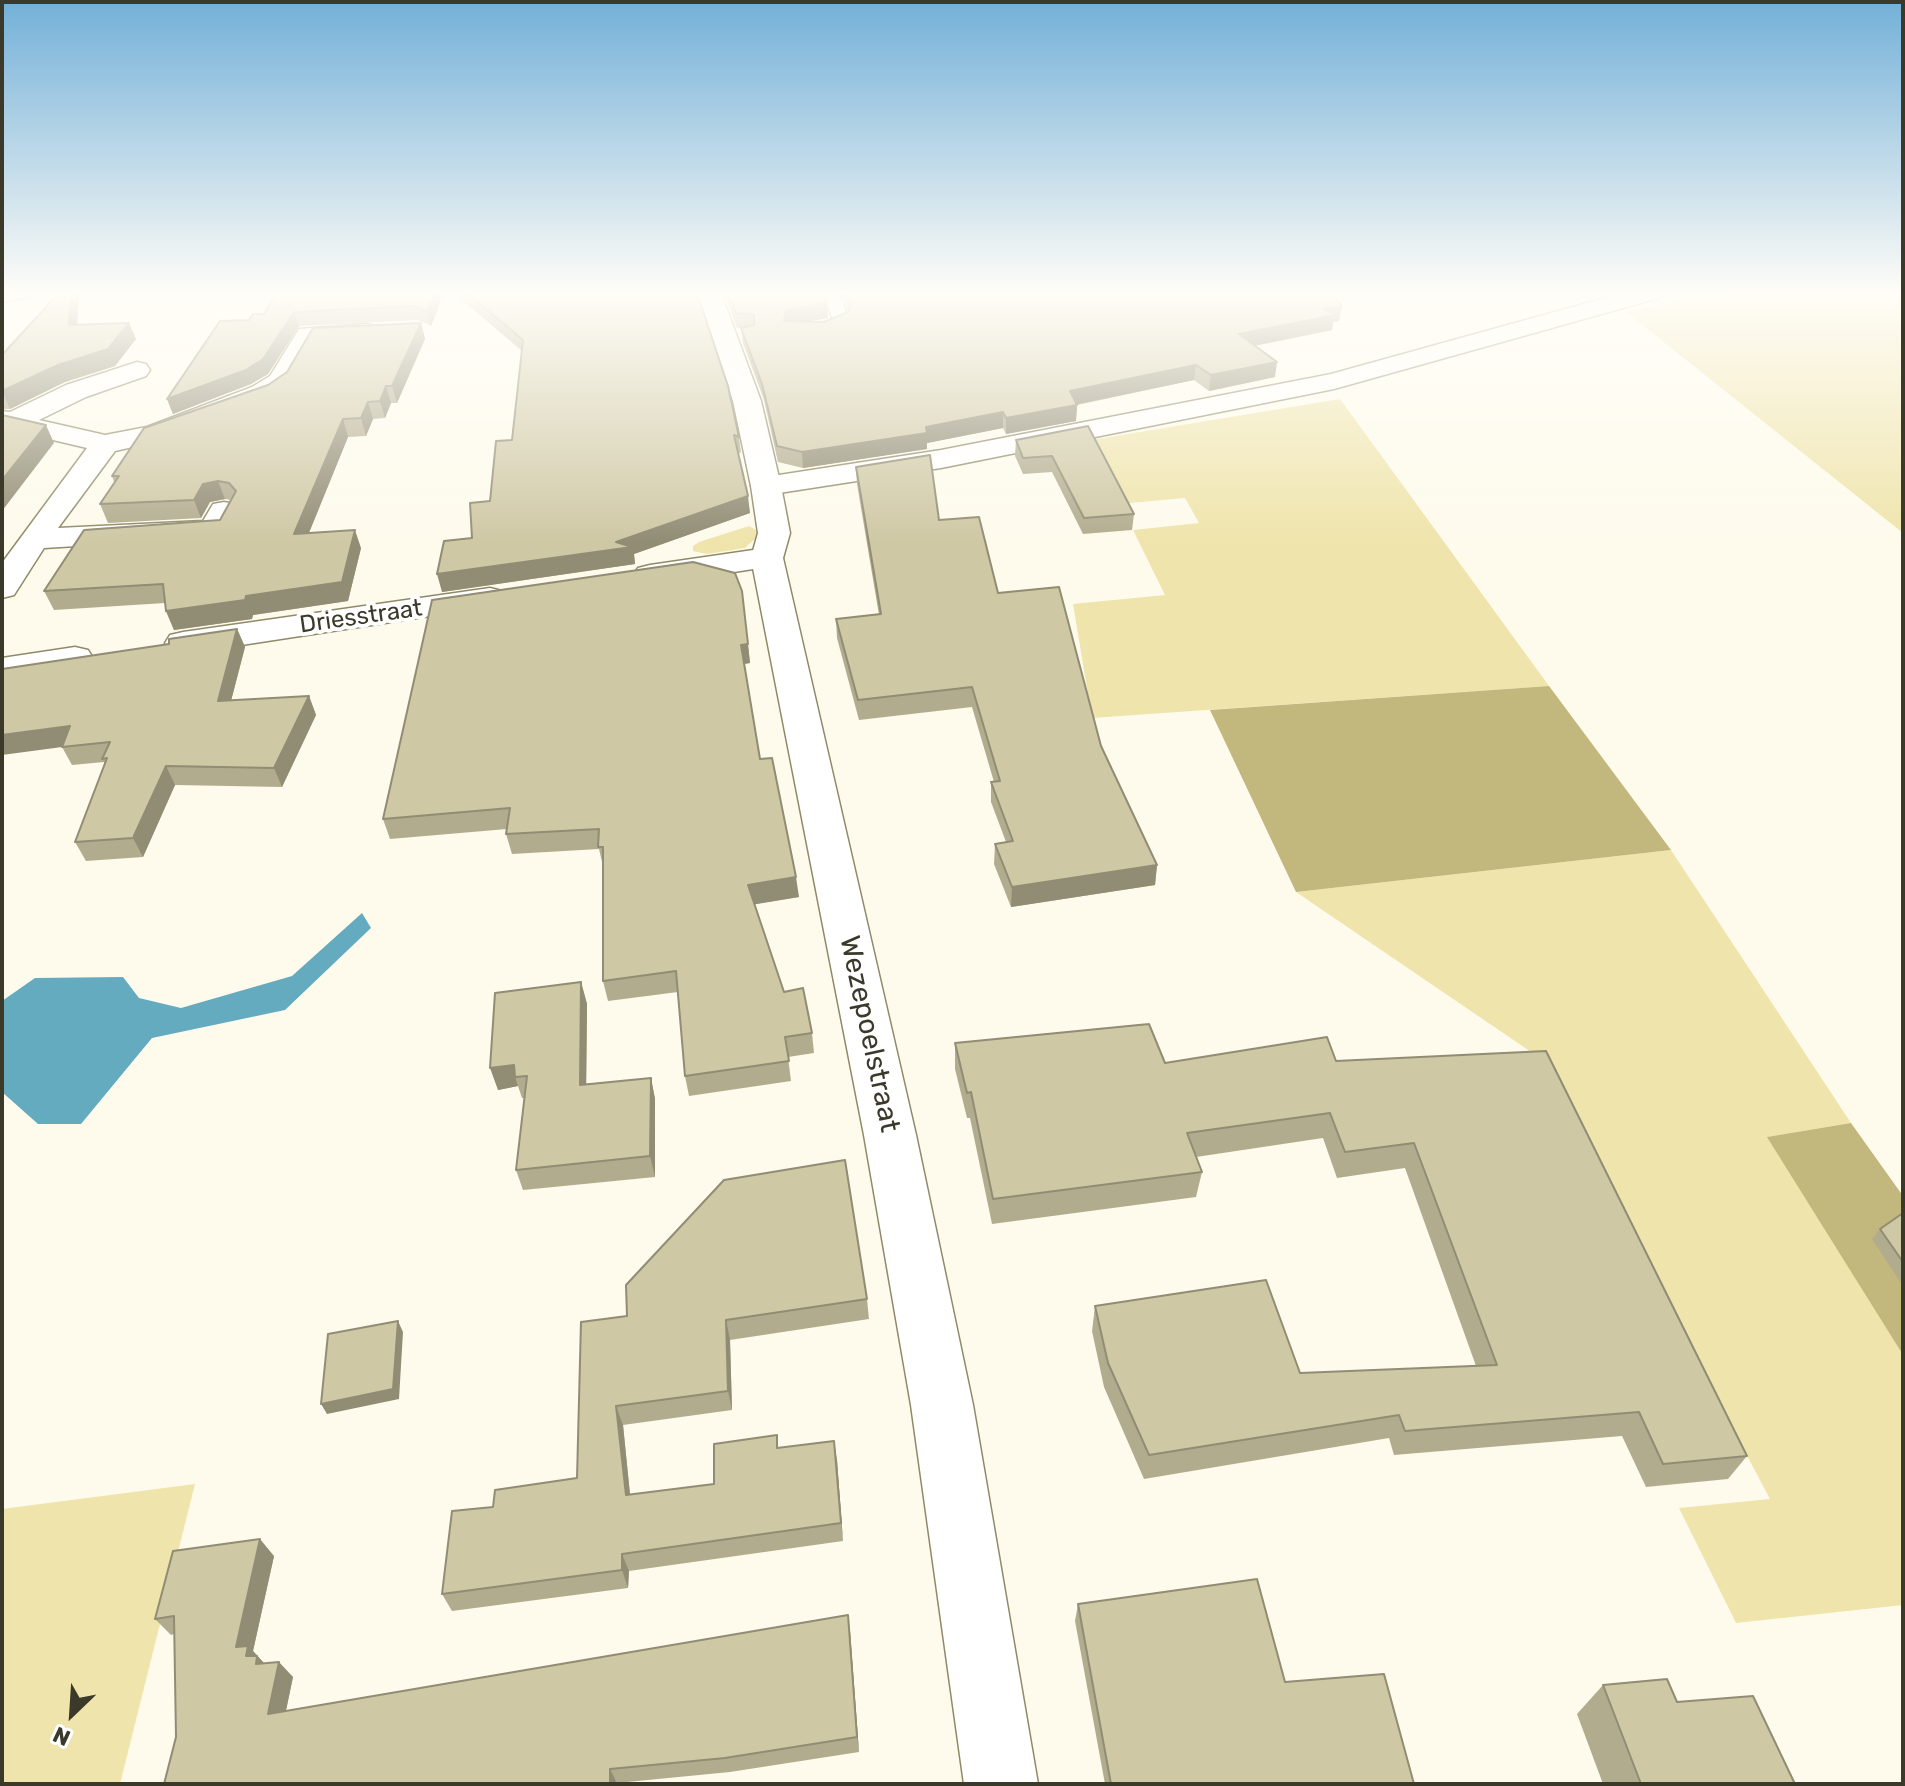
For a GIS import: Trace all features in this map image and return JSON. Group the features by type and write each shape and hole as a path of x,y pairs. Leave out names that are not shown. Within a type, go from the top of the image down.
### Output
{"street":[{"path":"7,421 119,376"},
{"path":"7,421 105,444 154,434 262,393 283,376"},
{"name":"Wezepoelstraat","path":"743,376 774,533 767,558 890,1135 936,1375 1001,1784"},
{"path":"766,486 941,459 1351,376"},
{"path":"6,577 105,444"},
{"path":"34,539 214,531"},
{"path":"611,581 767,558"},
{"name":"Driesstraat","path":"158,646 517,594"},
{"path":"2,669 111,653"}],"shaded area":[{"path":"1707,376 1903,376 1903,533"},
{"path":"1340,399 1549,686 1092,718 1073,604 1165,595 1133,530 1199,523 1185,498 1119,504 1091,440"},
{"path":"749,526 756,530 758,536 745,548 707,554 693,551 693,546 699,542"},
{"path":"1549,686 1671,850 1296,892 1210,710"},
{"path":"1671,850 1851,1123 1768,1137 1903,1355 1903,1605 1736,1623 1679,1508 1770,1499 1534,1054 1296,892"},
{"path":"1851,1123 1903,1196 1903,1355 1767,1137"},
{"path":"195,1484 120,1784 2,1784 2,1509"}],"water":[{"path":"362,913 371,928 285,1010 152,1038 81,1124 38,1124 2,1092 2,1001 35,978 123,977 139,998 181,1008 292,976"}],"building":[{"path":"2,376 34,376 2,391"},
{"path":"182,376 229,376 167,399"},
{"path":"281,376 396,376 392,386 386,386 380,401 368,402 361,418 343,419 294,534 355,530 342,582 166,611 163,584 44,591 84,530 220,520 236,491 229,483 218,481 203,484 194,500 100,504 119,476 112,476 144,428 268,385"},
{"path":"519,376 725,376 739,437 734,435 748,496 616,542 632,547 437,574 444,541 472,538 470,503 490,501 496,441 512,440"},
{"path":"759,376 1141,376 1070,391 1077,405 1006,418 1003,412 926,427 927,433 802,452 777,446"},
{"path":"2,415 46,425 2,480"},
{"path":"1088,426 1134,514 1084,518 1052,456 1023,458 1016,440"},
{"path":"930,455 939,520 979,517 998,593 1059,587 1101,746 1157,865 1012,887 995,844 1013,841 991,782 1000,781 972,687 858,700 836,619 881,614 856,467"},
{"path":"693,562 735,573 742,591 748,644 741,645 760,759 772,758 796,877 748,885 784,992 803,988 812,1033 785,1037 789,1061 685,1076 676,971 603,981 603,847 598,847 599,829 506,834 510,808 383,819 432,600"},
{"path":"237,629 218,701 309,696 274,768 166,766 133,838 75,842 107,758 102,759 110,742 62,747 70,726 2,735 2,669 169,644 169,639"},
{"path":"581,982 580,1085 651,1078 650,1156 516,1170 527,1076 515,1077 514,1065 490,1068 495,993"},
{"path":"1149,1024 1165,1063 1327,1037 1336,1061 1546,1051 1747,1456 1663,1464 1639,1412 1405,1431 1399,1415 1149,1455 1108,1363 1095,1306 1266,1280 1300,1373 1497,1365 1414,1143 1345,1152 1330,1113 1187,1133 1202,1172 993,1199 971,1092 967,1093 955,1043"},
{"path":"845,1160 867,1299 726,1320 728,1391 616,1406 626,1495 714,1484 714,1444 777,1435 777,1448 834,1441 841,1523 622,1554 622,1570 442,1594 452,1511 493,1507 495,1490 577,1478 581,1322 627,1316 626,1285 724,1180"},
{"path":"1903,1213 1903,1262 1880,1229"},
{"path":"398,1321 393,1389 321,1404 328,1334"},
{"path":"260,1539 236,1647 248,1646 246,1656 257,1656 256,1664 279,1662 268,1714 848,1615 857,1737 725,1758 610,1769 610,1784 164,1784 176,1737 174,1616 155,1619 173,1551"},
{"path":"1257,1579 1285,1682 1384,1674 1414,1784 1111,1784 1078,1604"},
{"path":"1667,1679 1677,1702 1753,1696 1795,1784 1641,1784 1603,1685"}]}
